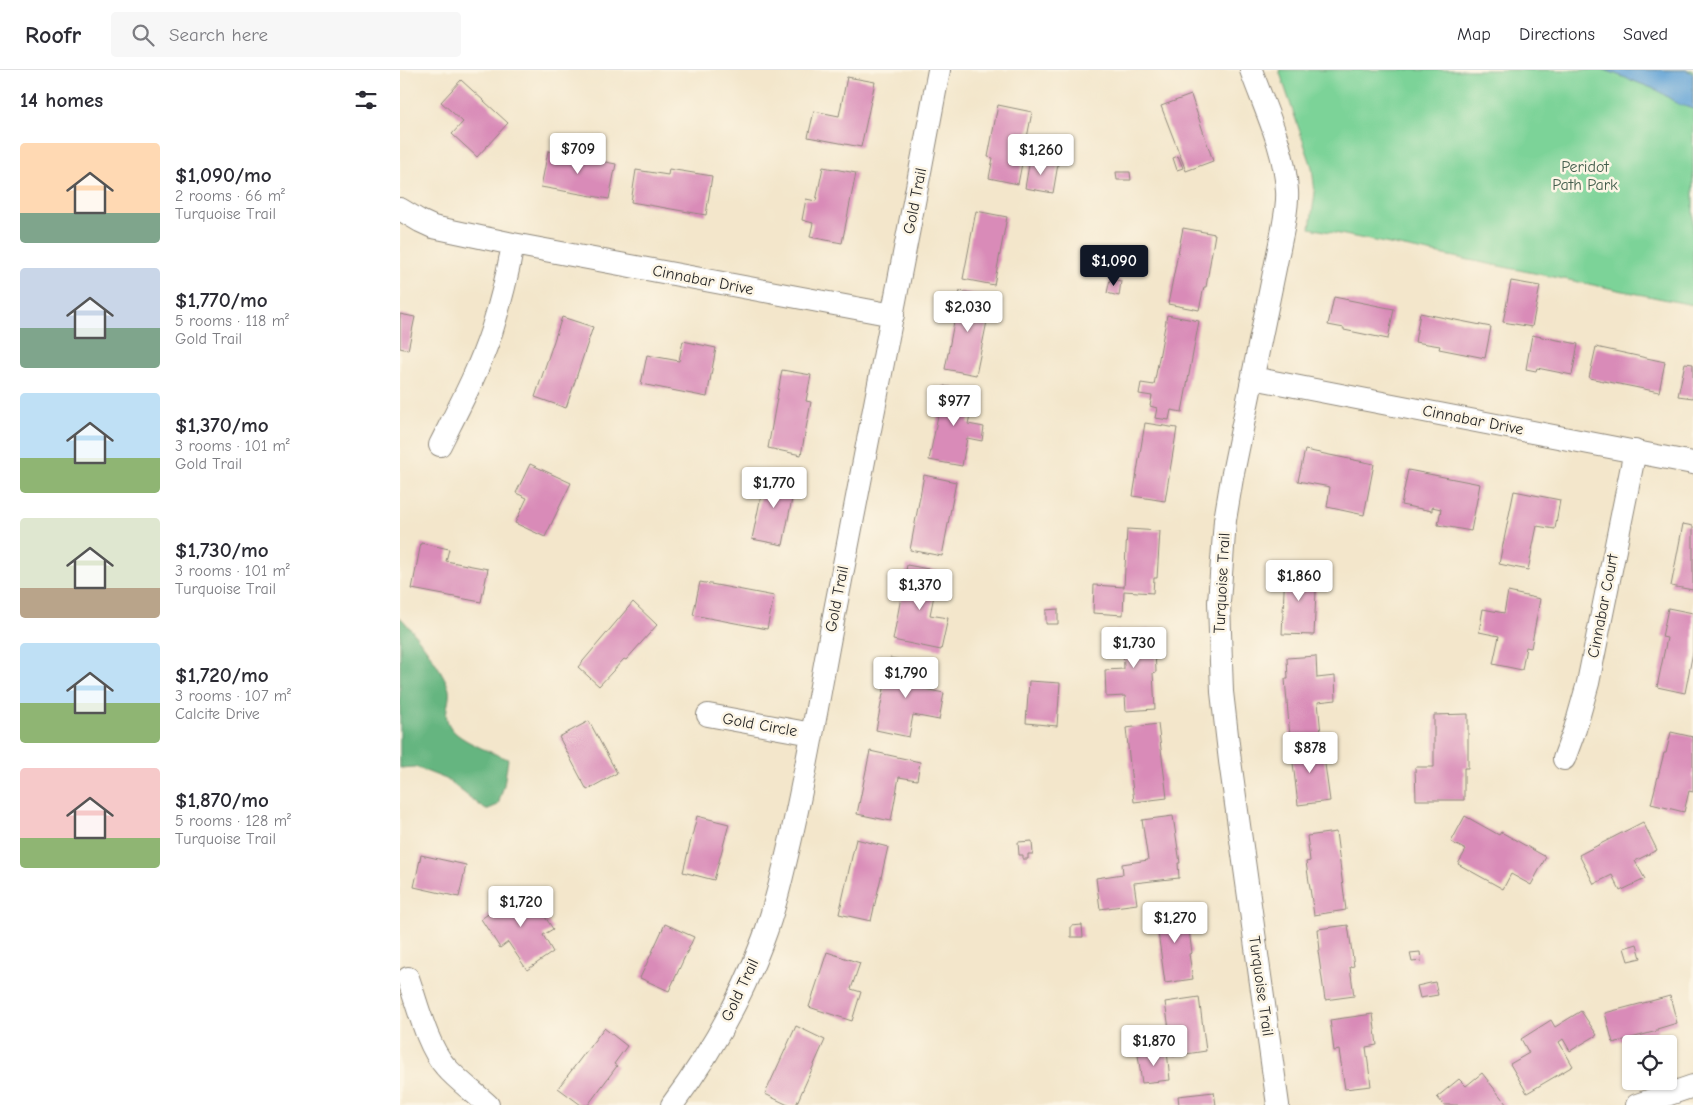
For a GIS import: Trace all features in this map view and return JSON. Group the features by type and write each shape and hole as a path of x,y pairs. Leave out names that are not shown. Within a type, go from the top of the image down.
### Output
{"street":[{"name":"Gold Trail","path":"672,1105 691,1079 736,1002 763,940 774,906 794,826 939,70"},
{"name":"Turquoise Trail","path":"1251,70 1281,153 1286,176 1287,193 1283,229 1225,520 1219,602 1220,644 1222,692 1230,761 1278,1105"},
{"name":"Cinnabar Drive","path":"400,209 420,222 433,227 893,316"},
{"path":"440,445 466,393 492,330 507,275 513,244"},
{"name":"Cinnabar Drive","path":"1253,378 1693,463"},
{"name":"Cinnabar Court","path":"1564,759 1588,683 1635,451"},
{"name":"Gold Circle","path":"708,715 812,734"},
{"path":"408,978 426,1030 444,1066 488,1105"},
{"path":"1637,1105 1693,1086"}],"green space":[{"name":"Peridot Path Park","path":"1279,70 1693,70 1693,305 1310,228 1315,193 1312,167"},
{"path":"400,617 428,652 447,683 449,695 446,713 451,728 469,742 508,759 504,785 498,805 486,810 446,779 415,767 400,768"}],"water":[{"path":"1605,70 1686,70 1693,73 1693,109 1678,104 1657,90"}],"building":[{"path":"847,77 875,82 861,147 808,137 814,111 839,116"},
{"path":"461,80 508,123 477,157 452,134 463,122 441,102"},
{"path":"1191,95 1213,161 1186,171 1161,106"},
{"path":"998,105 1032,112 1018,184 989,178 993,158 988,157"},
{"path":"548,151 616,164 609,199 541,187"},
{"path":"1178,156 1183,168 1177,170 1173,158"},
{"path":"1030,159 1058,164 1053,193 1025,188"},
{"path":"823,167 856,173 842,243 810,237 813,223 802,220 806,199 816,201"},
{"path":"669,169 712,176 706,215 631,202 636,170 668,175"},
{"path":"1116,172 1130,172 1131,180 1117,180"},
{"path":"976,211 1007,217 994,285 963,279"},
{"path":"1183,228 1215,234 1206,287 1204,287 1199,310 1168,304"},
{"path":"1110,279 1121,281 1119,296 1107,293"},
{"path":"1511,281 1540,286 1532,327 1503,322"},
{"path":"960,291 992,297 976,375 945,369"},
{"path":"1334,297 1394,309 1388,339 1328,325"},
{"path":"1420,313 1491,327 1485,358 1439,349 1440,346 1415,342"},
{"path":"400,314 415,317 408,350 400,348"},
{"path":"1167,315 1199,321 1182,412 1171,410 1169,420 1155,418 1157,408 1150,406 1152,396 1139,394 1141,383 1154,385"},
{"path":"562,317 593,327 566,408 535,397"},
{"path":"1532,335 1578,344 1572,375 1537,368 1536,371 1526,369"},
{"path":"683,341 716,348 707,397 641,384 647,355 679,361"},
{"path":"1596,347 1665,362 1659,392 1589,378"},
{"path":"1685,363 1693,364 1693,398 1678,396"},
{"path":"782,370 811,375 806,401 811,402 801,455 768,448"},
{"path":"944,386 975,392 968,424 984,427 982,441 967,438 962,466 929,460"},
{"path":"1145,423 1177,428 1165,501 1133,496"},
{"path":"1305,450 1374,464 1364,515 1327,507 1330,487 1298,481"},
{"path":"530,464 571,483 545,537 515,523 527,498 516,493"},
{"path":"1408,470 1480,484 1471,531 1438,525 1441,509 1432,507 1432,511 1401,505"},
{"path":"766,472 794,478 783,545 752,539"},
{"path":"924,475 956,482 942,556 910,550"},
{"path":"1514,491 1560,500 1555,529 1537,526 1528,570 1499,564"},
{"path":"1683,524 1693,526 1693,590 1671,586"},
{"path":"1127,529 1160,531 1157,578 1154,578 1153,593 1124,591 1123,615 1093,613 1094,585 1124,587"},
{"path":"421,543 449,549 446,561 488,569 481,602 412,589"},
{"path":"907,565 939,571 930,615 948,618 941,650 893,640"},
{"path":"1285,569 1317,570 1314,635 1282,634"},
{"path":"700,582 774,596 767,629 693,615"},
{"path":"1508,592 1540,599 1531,648 1526,647 1522,670 1493,664 1499,636 1479,632 1483,609 1504,613"},
{"path":"633,602 657,625 626,660 624,659 599,686 578,667"},
{"path":"1668,608 1693,613 1693,652 1685,693 1657,687 1667,638 1662,637"},
{"path":"1058,609 1058,624 1046,624 1046,610"},
{"path":"1154,629 1156,672 1153,673 1155,709 1126,711 1125,696 1106,697 1105,670 1124,669 1123,642 1107,643 1107,631"},
{"path":"1316,656 1317,678 1335,676 1336,700 1318,702 1321,734 1290,737 1285,679 1288,679 1287,658"},
{"path":"890,658 923,664 919,688 944,693 939,720 913,715 909,737 876,730"},
{"path":"1029,681 1060,683 1057,726 1026,723"},
{"path":"1468,714 1468,768 1464,768 1464,800 1416,800 1415,767 1434,767 1434,715"},
{"path":"589,721 617,773 587,790 559,737"},
{"path":"1158,724 1167,798 1134,802 1126,728"},
{"path":"1671,732 1693,737 1693,792 1689,791 1684,812 1651,804"},
{"path":"1322,742 1330,801 1298,805 1291,746"},
{"path":"870,751 920,762 917,780 899,777 891,821 857,814"},
{"path":"697,816 729,824 714,880 683,872"},
{"path":"1173,816 1180,863 1178,863 1179,878 1134,883 1137,904 1100,909 1096,878 1123,874 1122,864 1148,860 1142,820"},
{"path":"1465,816 1499,835 1501,832 1546,857 1531,885 1511,874 1503,889 1458,864 1466,850 1451,842"},
{"path":"1643,822 1657,850 1635,861 1645,879 1620,891 1612,875 1594,884 1579,855"},
{"path":"1336,832 1346,910 1314,915 1306,862 1310,861 1307,836"},
{"path":"856,839 888,847 871,921 839,914"},
{"path":"1032,841 1033,854 1028,854 1028,859 1023,859 1023,855 1019,855 1018,842"},
{"path":"421,855 466,865 459,897 414,887"},
{"path":"526,888 553,929 543,935 553,952 527,970 508,942 500,948 481,919"},
{"path":"1186,907 1192,953 1189,954 1193,979 1165,983 1155,911"},
{"path":"665,924 694,937 669,991 640,978"},
{"path":"1082,925 1083,937 1071,937 1071,926"},
{"path":"1348,925 1354,966 1350,967 1354,996 1325,1000 1318,951 1320,951 1318,929"},
{"path":"1637,944 1641,958 1628,961 1624,948"},
{"path":"827,952 860,963 851,989 861,992 852,1021 809,1007"},
{"path":"1420,952 1421,961 1412,962 1410,953"},
{"path":"1435,982 1438,995 1420,998 1417,986"},
{"path":"1670,996 1677,1023 1642,1035 1622,1035 1622,1041 1613,1043 1605,1013"},
{"path":"1199,997 1206,1051 1173,1056 1165,1002"},
{"path":"1581,1011 1597,1035 1570,1051 1563,1039 1559,1042 1573,1066 1527,1093 1510,1064 1529,1053 1521,1039 1551,1020 1555,1027"},
{"path":"1373,1014 1377,1045 1366,1047 1371,1086 1345,1089 1339,1050 1334,1051 1330,1020"},
{"path":"796,1026 825,1040 796,1105 788,1105 765,1094"},
{"path":"604,1028 627,1046 614,1064 617,1066 588,1105 581,1105 558,1088"},
{"path":"1167,1051 1170,1080 1142,1083 1138,1055"},
{"path":"1482,1073 1507,1105 1444,1105 1437,1097 1459,1079 1466,1086"},
{"path":"1214,1092 1216,1105 1179,1105 1178,1096"}]}
